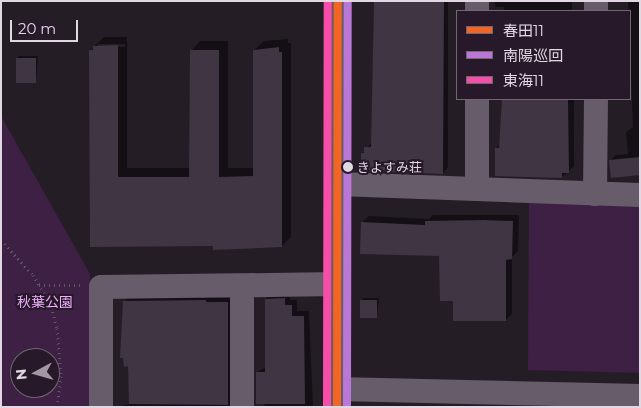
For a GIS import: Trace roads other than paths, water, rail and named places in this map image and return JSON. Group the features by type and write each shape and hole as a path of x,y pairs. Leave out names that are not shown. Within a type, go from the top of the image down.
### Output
{"street":[{"path":"338,1 337,398 594,401 640,396"},
{"path":"477,100 477,189"},
{"path":"595,194 596,100"},
{"path":"338,184 640,195"},
{"path":"101,407 101,287 337,284"},
{"path":"242,286 242,407"}],"place":[{"name":"きよすみ荘","path":"348,167"}],"park label":[{"name":"秋葉公園","path":"45,302"}]}
